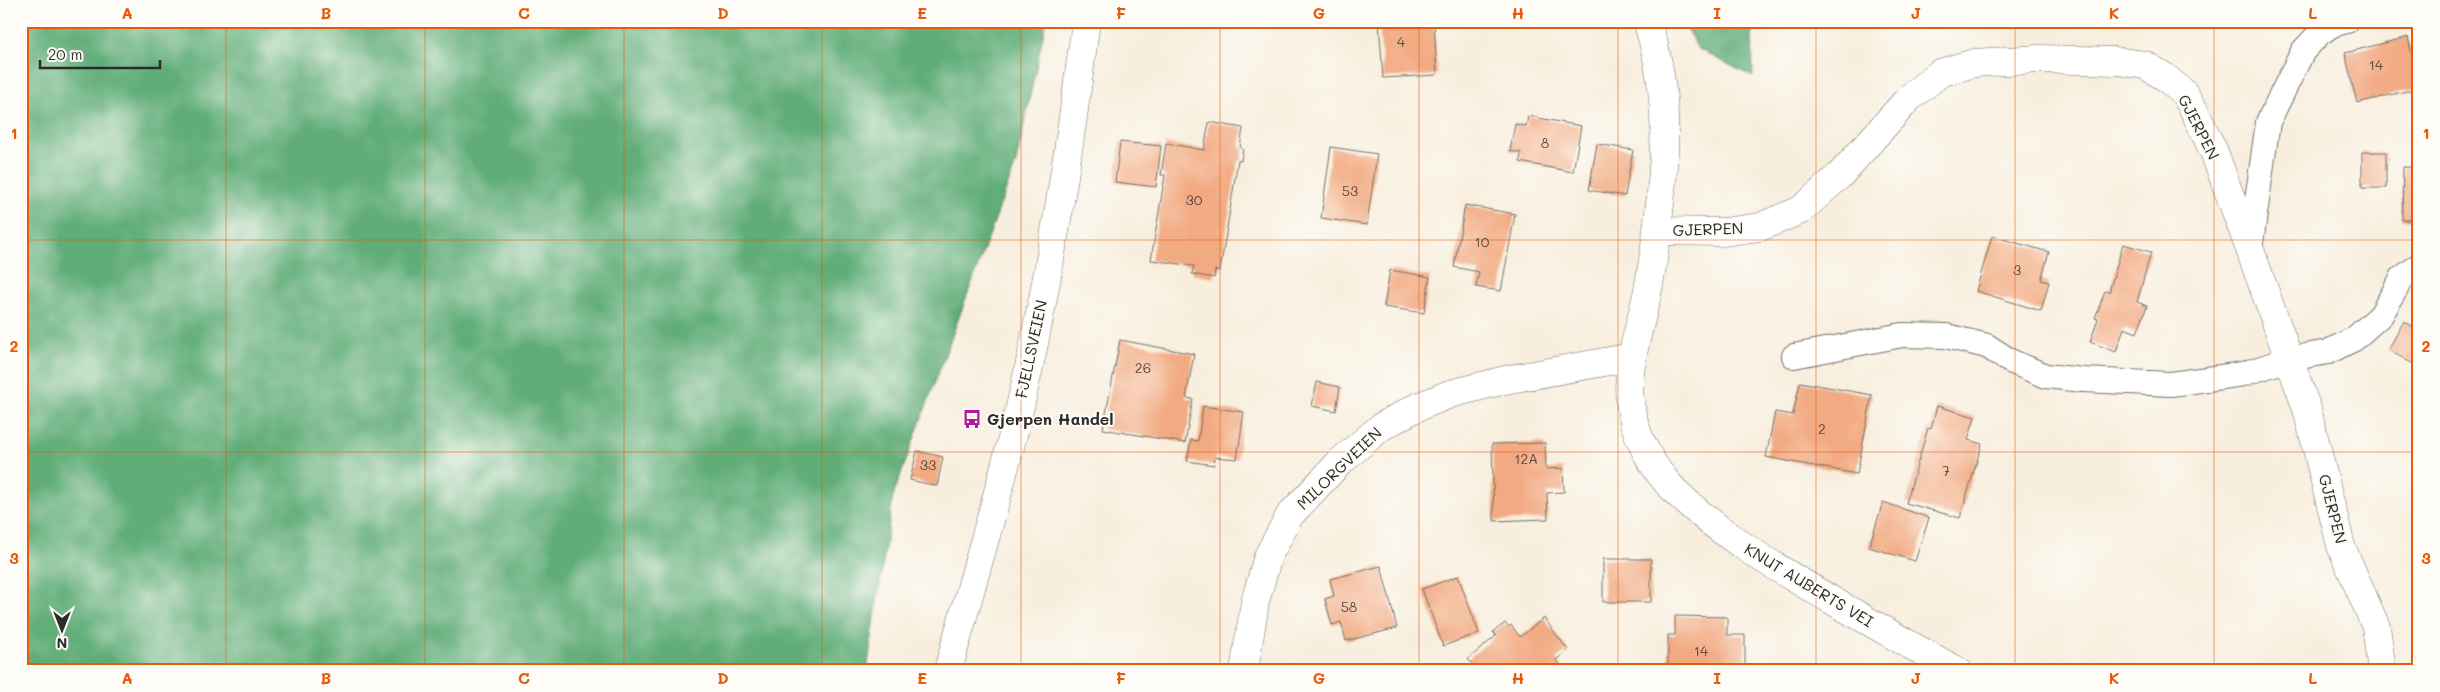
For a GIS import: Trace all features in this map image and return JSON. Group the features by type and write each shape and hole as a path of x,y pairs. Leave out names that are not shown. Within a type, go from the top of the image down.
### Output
{"street":[{"name":"FJELLSVEIEN","path":"948,671 1007,459 1028,372 1070,144 1086,21"},
{"name":"KNUT AUBERTS VEI","path":"1647,21 1656,46 1665,109 1665,160 1653,268 1632,357 1630,400 1638,432 1651,461 1674,491 1767,562 1958,671"},
{"name":"GJERPEN","path":"1657,231 1724,232 1760,227 1802,210 1840,175 1909,98 1940,73 1974,63 2058,59 2116,61 2145,65 2184,93 2214,152 2308,409 2341,546 2376,627 2382,671"},
{"name":"MILORGVEIEN","path":"1244,671 1255,602 1268,556 1290,515 1340,462 1380,427 1413,409 1450,394 1505,380 1632,357"}],"lane":[{"path":"2250,250 2268,122 2303,50 2319,34 2332,25 2347,21"},
{"path":"1794,356 1902,335 1946,336 1987,346 2010,361 2046,376 2083,380 2171,384 2244,374 2289,359 2328,352 2354,340 2381,315 2402,278 2419,265"}],"green space":[{"path":"21,21 1046,21 1016,163 893,496 867,671 21,671"},
{"path":"1682,21 1752,21 1753,77 1698,49"}],"building":[{"path":"1379,21 1434,21 1437,75 1383,78"},
{"path":"2408,37 2419,88 2357,103 2345,53"},
{"path":"1528,116 1581,126 1573,172 1520,162 1521,153 1510,151 1515,124 1526,126"},
{"path":"1209,122 1243,128 1240,148 1243,149 1241,161 1238,160 1220,271 1215,270 1214,278 1192,274 1194,266 1151,260 1165,175 1161,175 1166,143 1204,150"},
{"path":"1120,142 1161,146 1156,187 1115,182"},
{"path":"1597,144 1633,150 1625,196 1589,190"},
{"path":"1331,147 1377,154 1367,225 1321,218"},
{"path":"2362,152 2386,152 2386,188 2362,188"},
{"path":"2403,167 2419,167 2419,220 2402,220"},
{"path":"1465,205 1515,214 1501,291 1476,287 1479,272 1454,267"},
{"path":"1992,236 2049,252 2041,280 2049,282 2041,311 1976,291"},
{"path":"2123,244 2151,252 2137,302 2147,306 2137,333 2124,328 2116,352 2090,342 2098,319 2095,318 2105,291 2109,292"},
{"path":"1390,270 1430,277 1424,313 1384,307"},
{"path":"2404,321 2419,330 2419,367 2388,350"},
{"path":"1120,340 1194,354 1186,398 1193,399 1185,443 1103,429"},
{"path":"1317,382 1340,387 1336,411 1312,406"},
{"path":"1800,382 1872,395 1857,474 1766,457 1775,412 1793,415"},
{"path":"1203,406 1244,412 1237,459 1215,457 1214,465 1187,461 1191,440 1198,441"},
{"path":"1937,406 1975,417 1968,440 1982,444 1960,518 1906,503 1928,428 1931,429"},
{"path":"1545,443 1546,469 1563,468 1564,492 1547,493 1548,519 1494,521 1492,444"},
{"path":"917,451 943,457 937,486 910,480"},
{"path":"1883,502 1929,518 1915,561 1869,547"},
{"path":"1603,559 1651,559 1651,602 1603,602"},
{"path":"1381,566 1397,628 1346,641 1341,622 1332,625 1325,599 1334,596 1330,579"},
{"path":"1458,576 1479,633 1443,646 1422,589"},
{"path":"1675,616 1727,617 1727,635 1745,635 1745,667 1726,667 1726,671 1674,671 1674,665 1668,665 1668,635 1675,635"},
{"path":"1544,618 1568,650 1556,660 1565,671 1477,671 1468,659 1496,636 1493,632 1505,623 1508,627 1511,625 1520,637"}],"place":[{"name":"Gjerpen Handel","path":"972,419"}]}
